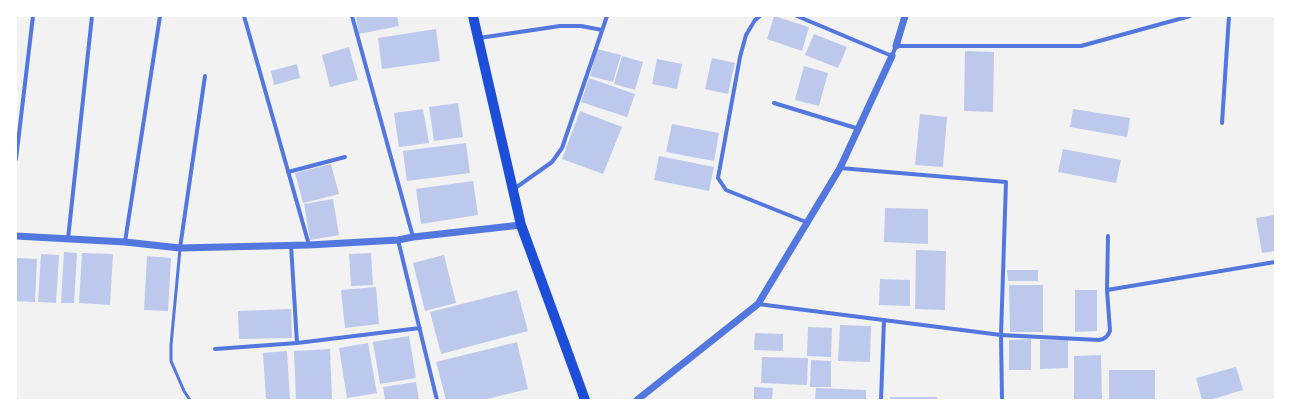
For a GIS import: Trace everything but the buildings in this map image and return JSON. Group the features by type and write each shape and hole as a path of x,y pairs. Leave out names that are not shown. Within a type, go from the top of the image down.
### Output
{"main road":[{"path":"473,16 521,225 584,400"}],"street":[{"path":"16,159 33,16"},
{"path":"68,239 92,16"},
{"path":"125,242 160,16"},
{"path":"244,16 309,245"},
{"path":"352,16 413,237"},
{"path":"513,190 552,162 562,148 607,16"},
{"path":"760,16 755,20 746,35 740,57 718,178 726,190 806,222"},
{"path":"796,16 892,56"},
{"path":"638,400 758,304 806,222 840,168 892,56 905,16"},
{"path":"896,46 1080,46 1190,16"},
{"path":"1222,122 1230,16"},
{"path":"478,38 560,26 581,26 602,30"},
{"path":"180,248 205,76"},
{"path":"774,103 859,129"},
{"path":"288,172 345,157"},
{"path":"840,168 1006,182 1001,335 1002,400"},
{"path":"16,236 125,242 180,248 309,245 398,240 521,225"},
{"path":"758,304 1001,335 1099,340 1108,336 1110,331 1106,290 1108,236"},
{"path":"398,240 437,400"},
{"path":"290,245 297,343"},
{"path":"1106,290 1275,262"},
{"path":"881,400 884,320"},
{"path":"215,349 297,343 420,328"}],"lane":[{"path":"180,248 170,345 171,361 184,391 190,400"}]}
